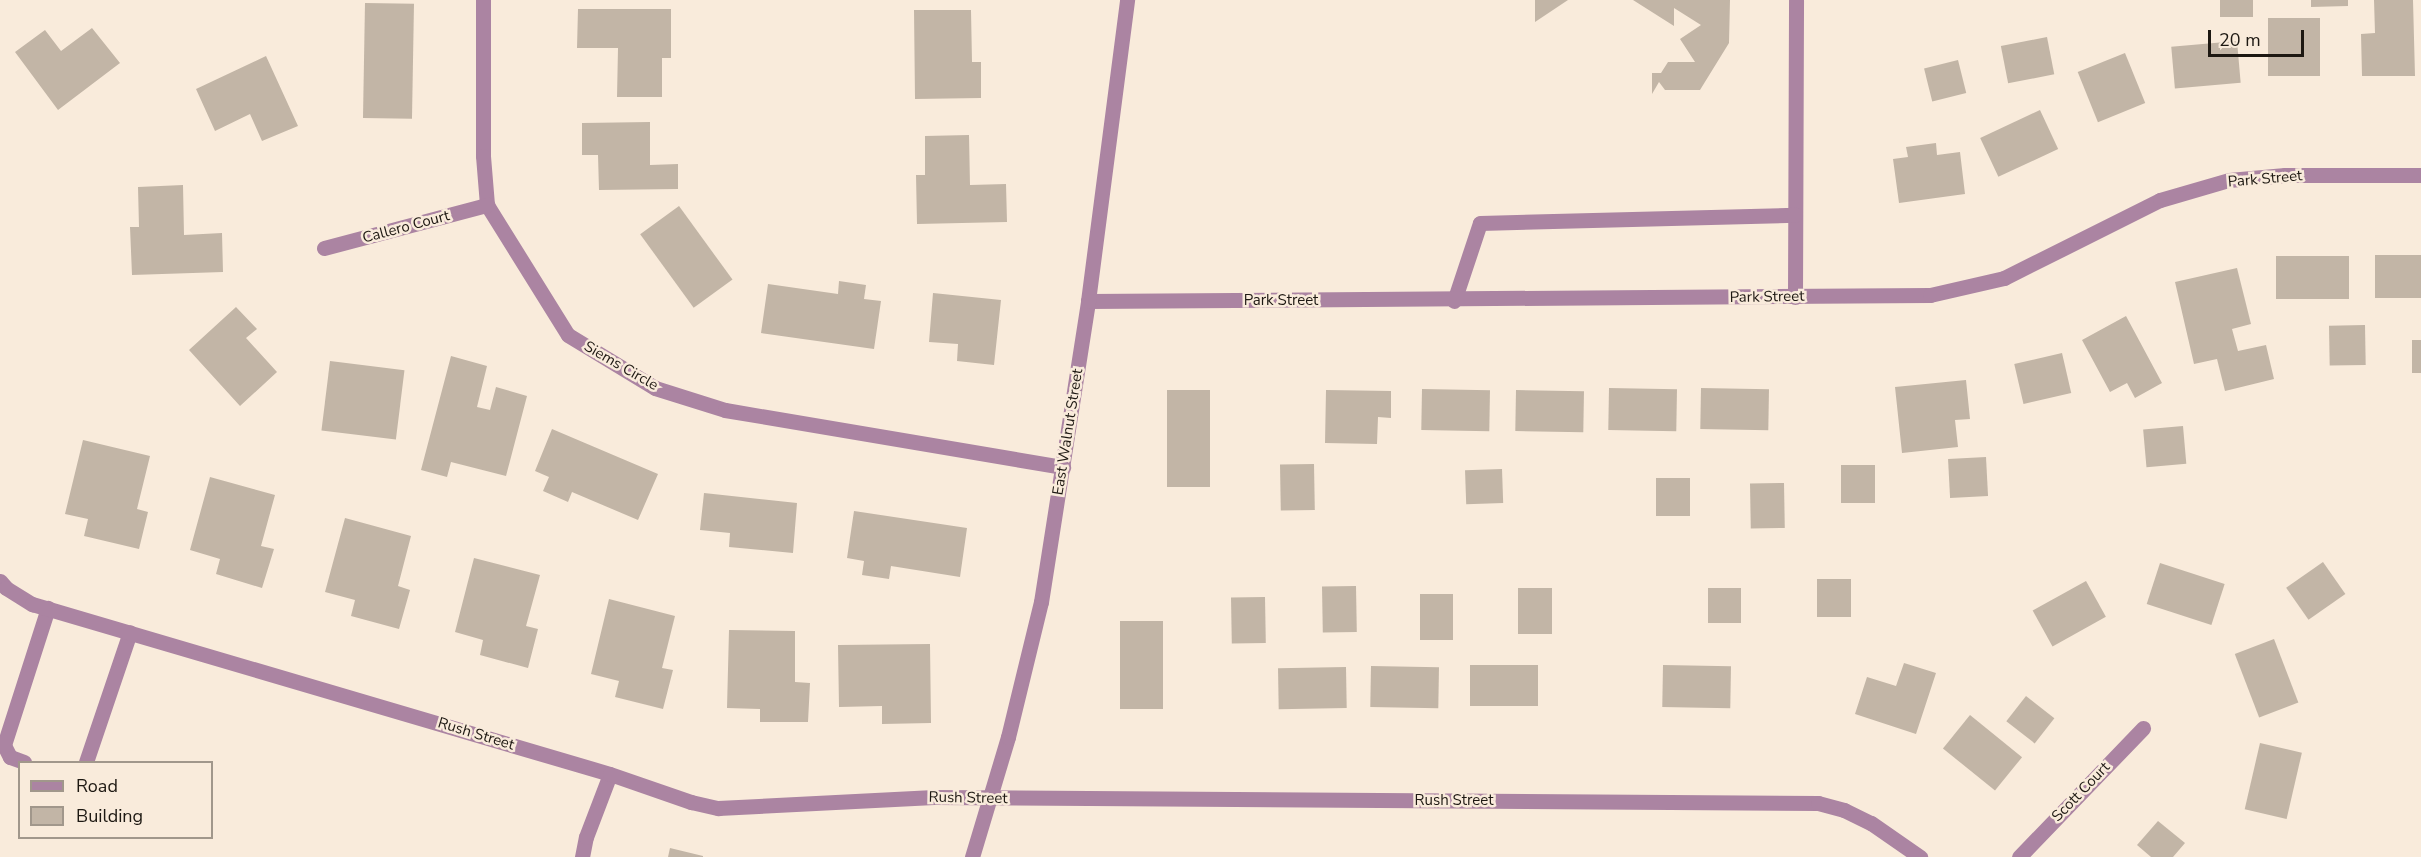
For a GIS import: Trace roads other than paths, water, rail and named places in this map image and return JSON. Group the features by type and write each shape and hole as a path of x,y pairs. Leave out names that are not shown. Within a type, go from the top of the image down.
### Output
{"street":[{"name":"Siems Circle","path":"483,0 483,156 487,205 568,335 655,388 724,410 1063,467"},
{"name":"East Walnut Street","path":"972,857 991,799 1041,602 1088,302 1127,0"},
{"path":"1795,297 1796,0"},
{"name":"Park Street","path":"1088,302 1454,301 1930,295 1993,281 2040,262 2160,200 2229,180 2284,175 2421,175"},
{"name":"Callero Court","path":"324,248 487,205"},
{"path":"1454,301 1480,223 1795,215"},
{"name":"Rush Street","path":"0,581 6,588 32,603 610,774 691,802 718,808 934,797 1818,803 1844,810 1871,823 1920,857"},
{"path":"21,761 10,757 4,745 48,608"},
{"path":"86,761 130,632"},
{"name":"Scott Court","path":"2019,857 2143,728"},
{"path":"582,857 586,837 610,774"}]}
